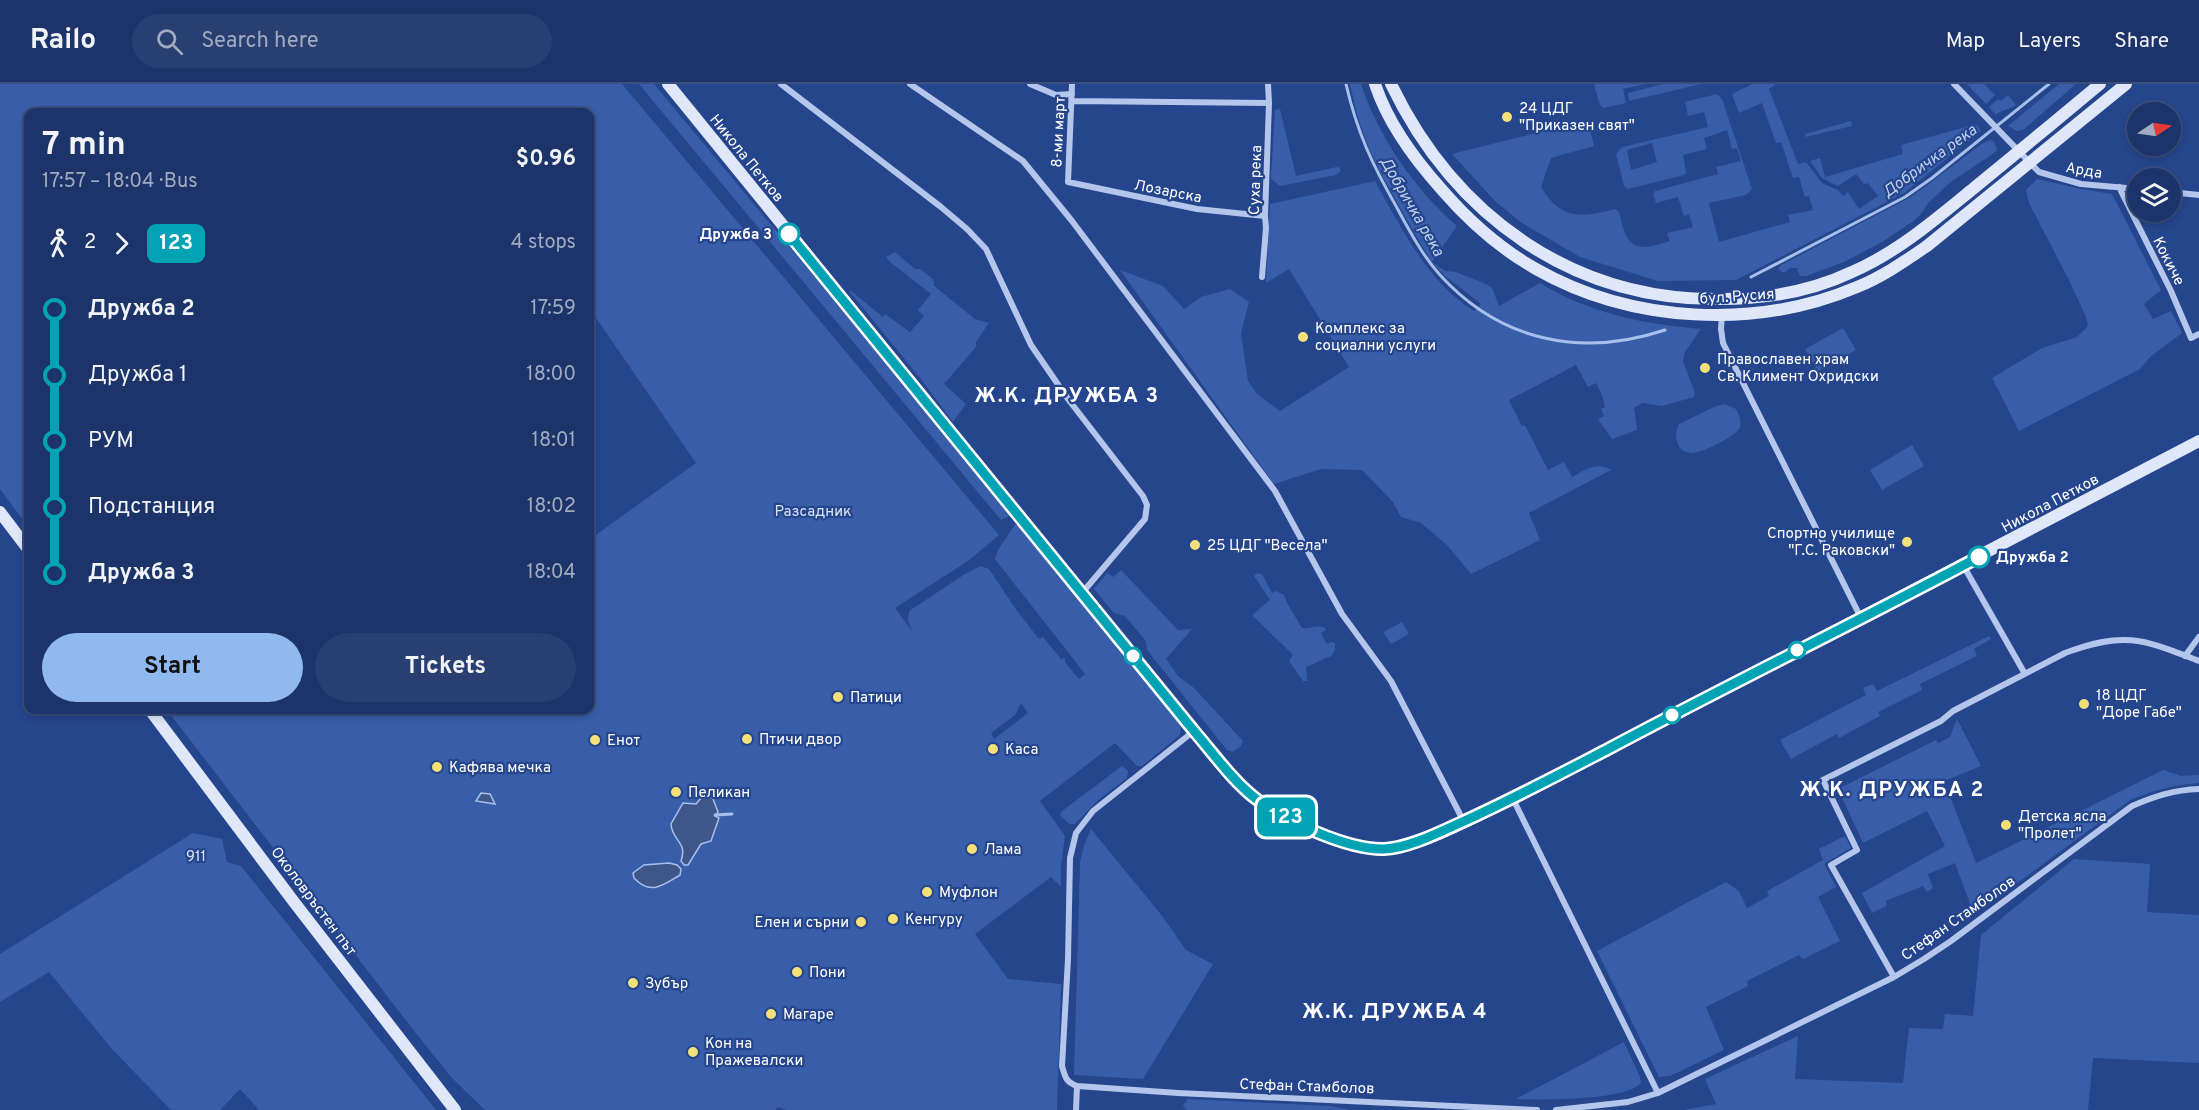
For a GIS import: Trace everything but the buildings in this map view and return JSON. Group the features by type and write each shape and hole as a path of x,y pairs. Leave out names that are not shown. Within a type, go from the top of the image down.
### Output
{"main road":[{"name":"Никола Петков","path":"668,84 1194,731 1254,797 1281,815 1336,840 1364,848 1385,849 1427,838 1513,799 2199,441"},
{"name":"бул. Русия","path":"1375,84 1397,130 1423,169 1457,208 1494,240 1536,269 1569,285 1613,301 1662,311 1722,314 1774,310 1815,302 1857,288 1893,269 1927,246 2126,84"},
{"name":"бул. Русия","path":"1391,84 1411,123 1435,159 1468,197 1504,228 1544,255 1575,271 1617,286 1664,296 1702,299 1772,295 1810,287 1851,273 1885,256 1918,234 2100,84"},
{"path":"0,512 24,544"},
{"name":"Околовръстен път","path":"153,714 294,902 455,1110"}],"street":[{"path":"781,84 942,208 986,249 1031,345 1068,399 1143,496 1148,505 1145,519 1082,593"},
{"path":"910,84 1023,161 1066,213 1275,491 1342,614 1390,681 1464,822"},
{"path":"1030,84 1056,94 1073,97 1269,103"},
{"name":"8-ми март","path":"1068,182 1072,84"},
{"name":"Суха река","path":"1262,277 1266,228 1268,84"},
{"path":"1954,84 2030,164"},
{"name":"Арда","path":"2030,164 2038,172 2081,184 2127,188"},
{"name":"Лозарска","path":"1068,182 1197,209 1265,216"},
{"name":"Кокиче","path":"2119,188 2171,291 2191,338 2199,333"},
{"path":"2181,193 2199,195"},
{"path":"1722,314 1723,343 1861,618"},
{"path":"1963,565 2025,674"},
{"path":"2185,656 2199,637"},
{"path":"1894,976 1831,865 1857,850 1823,780 1941,721 1953,711 2065,653 2115,639 2136,640 2199,662"},
{"path":"1076,1110 1077,1086 1065,1078 1062,1066 1068,959 1070,858 1076,833 1093,812 1194,731"},
{"name":"Стефан Стамболов","path":"1556,1110 1628,1102 1658,1093 1894,976 1951,941 2132,806 2154,796 2177,790 2199,789"},
{"path":"1513,799 1658,1093"},
{"name":"Стефан Стамболов","path":"1077,1086 1537,1110"}],"green space":[{"name":"Разсадник","path":"0,84 622,84 999,535 968,561 895,608 912,631 908,621 909,611 981,566 989,569 1039,639 1043,637 1061,659 1065,658 1065,662 1079,679 1085,674 995,559 998,550 1016,523 1181,724 1180,734 1142,766 1137,766 1115,743 1040,801 1065,836 1061,887 1051,877 975,934 1008,979 1061,984 1057,1110 788,1110 777,1107 776,1110 485,1110 451,1077 411,1027 170,714 594,714 594,536 696,463 594,315 594,108 24,108 24,522 0,489","holes":["1021,703 1028,713 994,739 991,733 1015,715"]},
{"path":"639,84 654,84 1009,511 1009,516 1001,520"},
{"path":"1350,84 1361,84 1377,123 1400,161 1427,196 1457,226 1432,262 1445,271 1456,272 1486,284 1492,288 1499,306 1540,283 1578,302 1617,315 1658,324 1701,329 1685,352 1683,361 1695,393 1694,397 1662,406 1642,403 1634,408 1637,430 1612,439 1598,419 1604,416 1601,409 1605,407 1602,395 1596,383 1588,387 1576,365 1509,400 1522,426 1525,425 1548,470 1564,462 1572,477 1596,466 1611,470 1529,513 1540,540 1471,574 1447,545 1421,523 1401,517 1393,502 1362,470 1321,469 1274,484 1120,270 1163,286 1184,309 1201,297 1230,289 1249,302 1241,333 1248,381 1257,394 1280,411 1349,367 1289,269 1266,283 1270,204 1375,181 1405,235 1429,269 1457,299 1474,311 1481,304 1444,275 1431,261 1380,172 1357,115"},
{"path":"1594,84 1645,84 1623,89 1626,103 1603,108"},
{"path":"1663,84 1701,84 1629,101 1628,93"},
{"path":"1752,84 1776,84 1769,89 1798,164 1806,162 1822,183 1838,190 1843,196 1848,192 1859,209 1878,196 1868,183 1864,184 1856,174 1838,186 1822,178 1810,161 1820,158 1825,177 1903,154 1901,145 1976,124 1981,131 1904,193 1736,280 1658,281 1580,257 1522,223 1496,202 1452,154 1588,120 1594,146 1551,158 1541,187 1556,206 1573,214 1592,214 1615,209 1619,212 1629,240 1640,247 1658,245 1670,241 1667,233 1693,227 1689,214 1684,216 1678,197 1656,203 1653,194 1655,191 1718,174 1716,167 1741,161 1737,148 1732,149 1727,130 1704,138 1707,149 1683,155 1686,173 1684,175 1628,189 1624,186 1616,154 1622,147 1708,127 1704,112 1688,116 1685,102 1717,94 1722,99 1752,189 1746,195 1709,203 1719,242 1790,222 1788,215 1813,210 1809,196 1805,197 1799,177 1793,178 1781,142 1776,143 1762,103 1739,113 1732,94","holes":["1652,143 1657,162 1631,170 1627,150"]},
{"path":"1967,84 1984,84 1995,95 1986,104"},
{"path":"2059,84 2076,84 2023,130 2017,131 2008,126"},
{"path":"2008,95 2016,105 1996,115 1989,107 1998,99 2001,101"},
{"path":"1280,109 1296,176 1337,167 1340,168 1340,172 1336,175 1280,186 1271,179 1275,110"},
{"path":"1851,121 1852,126 1806,137 1805,134"},
{"path":"1991,140 1997,150 1994,153 1952,181 1928,203 1922,213 1912,222 1882,242 1844,262 1806,276 1800,276 1797,268 1790,268 1784,273 1778,269 1781,265 1911,197 1983,143"},
{"path":"2037,179 2112,194 2161,290 2144,304 2153,319 2171,311 2182,333 2150,357 2140,369 2019,431 1992,378 2042,348 2077,337 2088,326 2069,280 2029,203 2026,190"},
{"path":"895,252 915,269 920,269 933,279 934,286 975,319 989,323 976,342 976,347 944,384 966,404 953,422 850,292 850,290 883,317 885,314 910,332 924,316 918,310 931,294 890,262 886,257"},
{"path":"1843,328 1856,350 1818,371 1805,349"},
{"path":"1724,404 1736,409 1741,422 1737,431 1718,444 1702,451 1691,453 1682,450 1676,438 1679,424"},
{"path":"1912,445 1924,466 1882,490 1870,470"},
{"path":"1121,570 1178,630 1192,629 1166,659 1178,676 1194,688 1243,741 1240,747 1232,752 1227,750 1147,650 1146,641 1125,616 1114,613 1094,589 1107,573 1113,577"},
{"path":"1257,573 1262,574 1272,593 1277,591 1284,595 1302,628 1324,627 1326,630 1321,633 1327,644 1335,643 1335,650 1331,656 1306,667 1307,681 1303,681 1289,661 1293,655 1252,615 1270,600 1254,576"},
{"path":"1402,622 1409,634 1391,644 1383,632"},
{"path":"1989,636 1991,639 1974,649 1977,656 1920,684 1922,690 1878,712 1880,716 1839,738 1837,734 1791,759 1780,740 1866,695 1863,688 1873,684 1877,691"},
{"path":"1957,719 1981,766 1944,781 1976,863 2163,770 2181,776 2199,775 2199,783 2164,788 2130,800 1974,915 1955,863 1928,874 1933,888 1927,892 1923,886 1886,901 1887,906 1872,913 1862,893 1945,846 1927,811 1863,843 1838,789 1936,740 1938,743 1950,737"},
{"path":"1122,766 1128,771 1127,778 1097,801 1075,824 1069,824 1060,815 1062,811"},
{"path":"1091,829 1163,917 1186,950 1213,964 1143,1079 1074,1075 1080,863"},
{"name":"911","path":"193,833 222,839 227,862 241,866 436,1110 259,1110 240,1089 220,1110 171,1110 111,1048 49,972 0,1002 0,954"},
{"path":"1845,836 1851,848 1824,864 1836,887 1818,897 1840,941 1803,959 1799,955 1747,981 1748,986 1706,1007 1724,1050 1670,1076 1659,1077 1597,951 1726,882 1739,891 1747,908 1769,896 1767,891 1823,860 1819,849"},
{"path":"2074,859 2150,864 2147,912 2199,915 2199,1063 2093,1058 2088,1110 1683,1110 1716,1104 1705,1079 1798,1036 1795,1079 1903,1083 1909,1028 1943,1029 1945,1014 1973,1016 1981,935"},
{"path":"1624,1042 1640,1077 1641,1083 1632,1089 1582,1098 1516,1099"},
{"path":"1188,1099 1330,1106 1350,1110 1187,1110 1183,1105"}],"shaded area":[{"path":"481,793 490,794 495,804 476,801"},
{"path":"709,796 713,799 718,812 715,816 719,818 711,841 701,844 688,865 684,865 681,861 683,850 671,824 683,803 696,804 702,797"},
{"path":"669,863 681,869 680,875 662,885 646,887 634,878 633,873 644,865"}],"waterway":[{"name":"Добричка река","path":"1346,84 1360,133 1387,191 1427,259 1463,297 1515,329 1544,338 1573,342 1603,342 1634,338 1665,330"},
{"name":"Добричка река","path":"1751,277 1905,197 2049,84"},
{"path":"715,815 732,814"}],"bus line":[{"name":"123","path":"789,234 1194,731 1236,779 1254,797 1281,815 1336,840 1364,848 1385,849 1427,838 1513,799 1744,677 1979,557"}],"place":[{"name":"24 ЦДГ \"Приказен свят\"","path":"1507,117"},
{"name":"Дружба 3","path":"789,234"},
{"name":"Комплекс за социални услуги","path":"1303,337"},
{"name":"Православен храм Св. Климент Охридски","path":"1705,368"},
{"name":"Спортно училище \"Г.С. Раковски\"","path":"1907,542"},
{"name":"25 ЦДГ \"Весела\"","path":"1195,545"},
{"name":"Дружба 2","path":"1979,557"},
{"name":"Патици","path":"838,697"},
{"name":"18 ЦДГ \"Доре Габе\"","path":"2084,704"},
{"name":"Птичи двор","path":"747,739"},
{"name":"Енот","path":"595,740"},
{"name":"Каса","path":"993,749"},
{"name":"Кафява мечка","path":"437,767"},
{"name":"Пеликан","path":"676,792"},
{"name":"Детска ясла \"Пролет\"","path":"2006,825"},
{"name":"Лама","path":"972,849"},
{"name":"Муфлон","path":"927,892"},
{"name":"Кенгуру","path":"893,919"},
{"name":"Елен и сърни","path":"861,922"},
{"name":"Пони","path":"797,972"},
{"name":"Зубър","path":"633,983"},
{"name":"Магаре","path":"771,1014"},
{"name":"Кон на Пражевалски","path":"693,1052"}],"district":[{"name":"Ж.К. ДРУЖБА 3","path":"1067,395"},
{"name":"Ж.К. ДРУЖБА 2","path":"1892,789"},
{"name":"Ж.К. ДРУЖБА 4","path":"1395,1011"}]}
